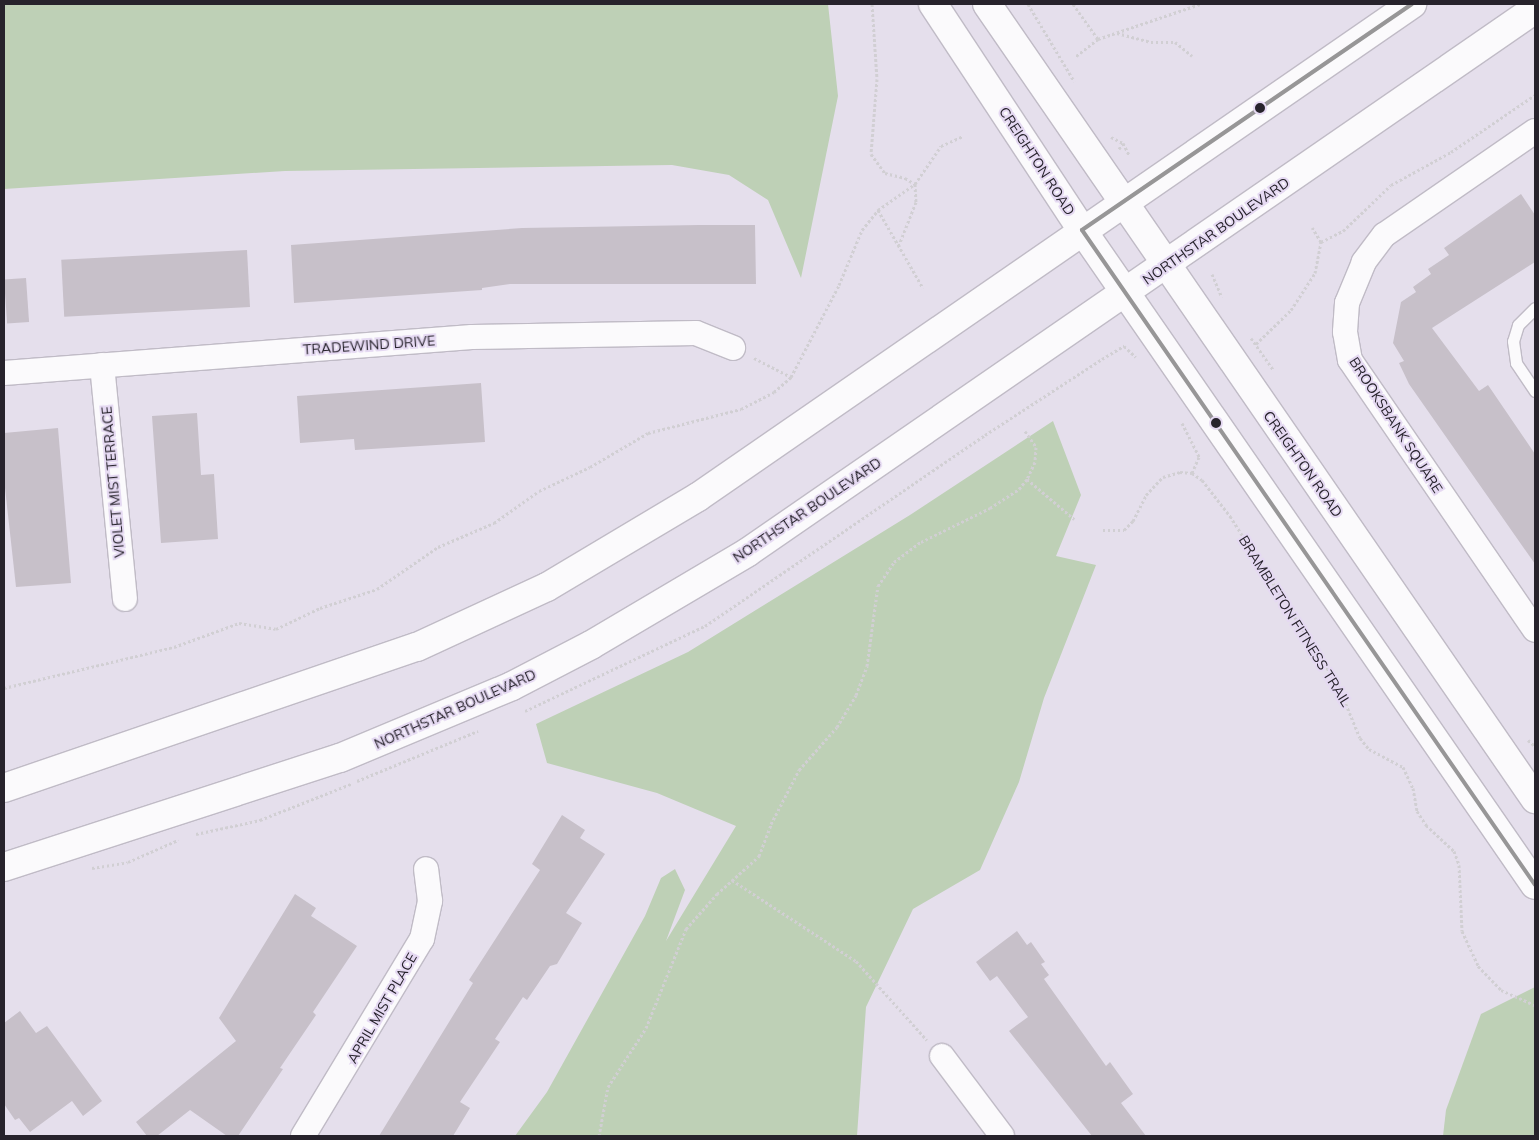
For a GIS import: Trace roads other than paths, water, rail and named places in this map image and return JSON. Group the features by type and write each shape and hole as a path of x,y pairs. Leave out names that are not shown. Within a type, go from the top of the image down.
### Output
{"main road":[{"name":"CREIGHTON ROAD","path":"933,4 1082,230 1535,885"},
{"name":"CREIGHTON ROAD","path":"987,4 1535,799"},
{"path":"4,788 418,648 547,587 698,496 1412,4"},
{"name":"NORTHSTAR BOULEVARD","path":"4,867 340,758 512,686 669,600 748,552 1126,294 1166,264 1535,9"}],"street":[{"name":"BROOKSBANK SQUARE","path":"1532,139 1384,235 1364,262 1346,303 1345,332 1350,360 1535,630"},
{"name":"TRADEWIND DRIVE","path":"4,373 472,336 696,333 733,348"},
{"name":"VIOLET MIST TERRACE","path":"102,365 125,599"},
{"name":"APRIL MIST PLACE","path":"303,1136 422,940 430,900 426,869"},
{"path":"942,1056 1002,1136"}],"lane":[{"path":"1535,308 1518,325 1513,341 1516,363 1535,391"}]}
